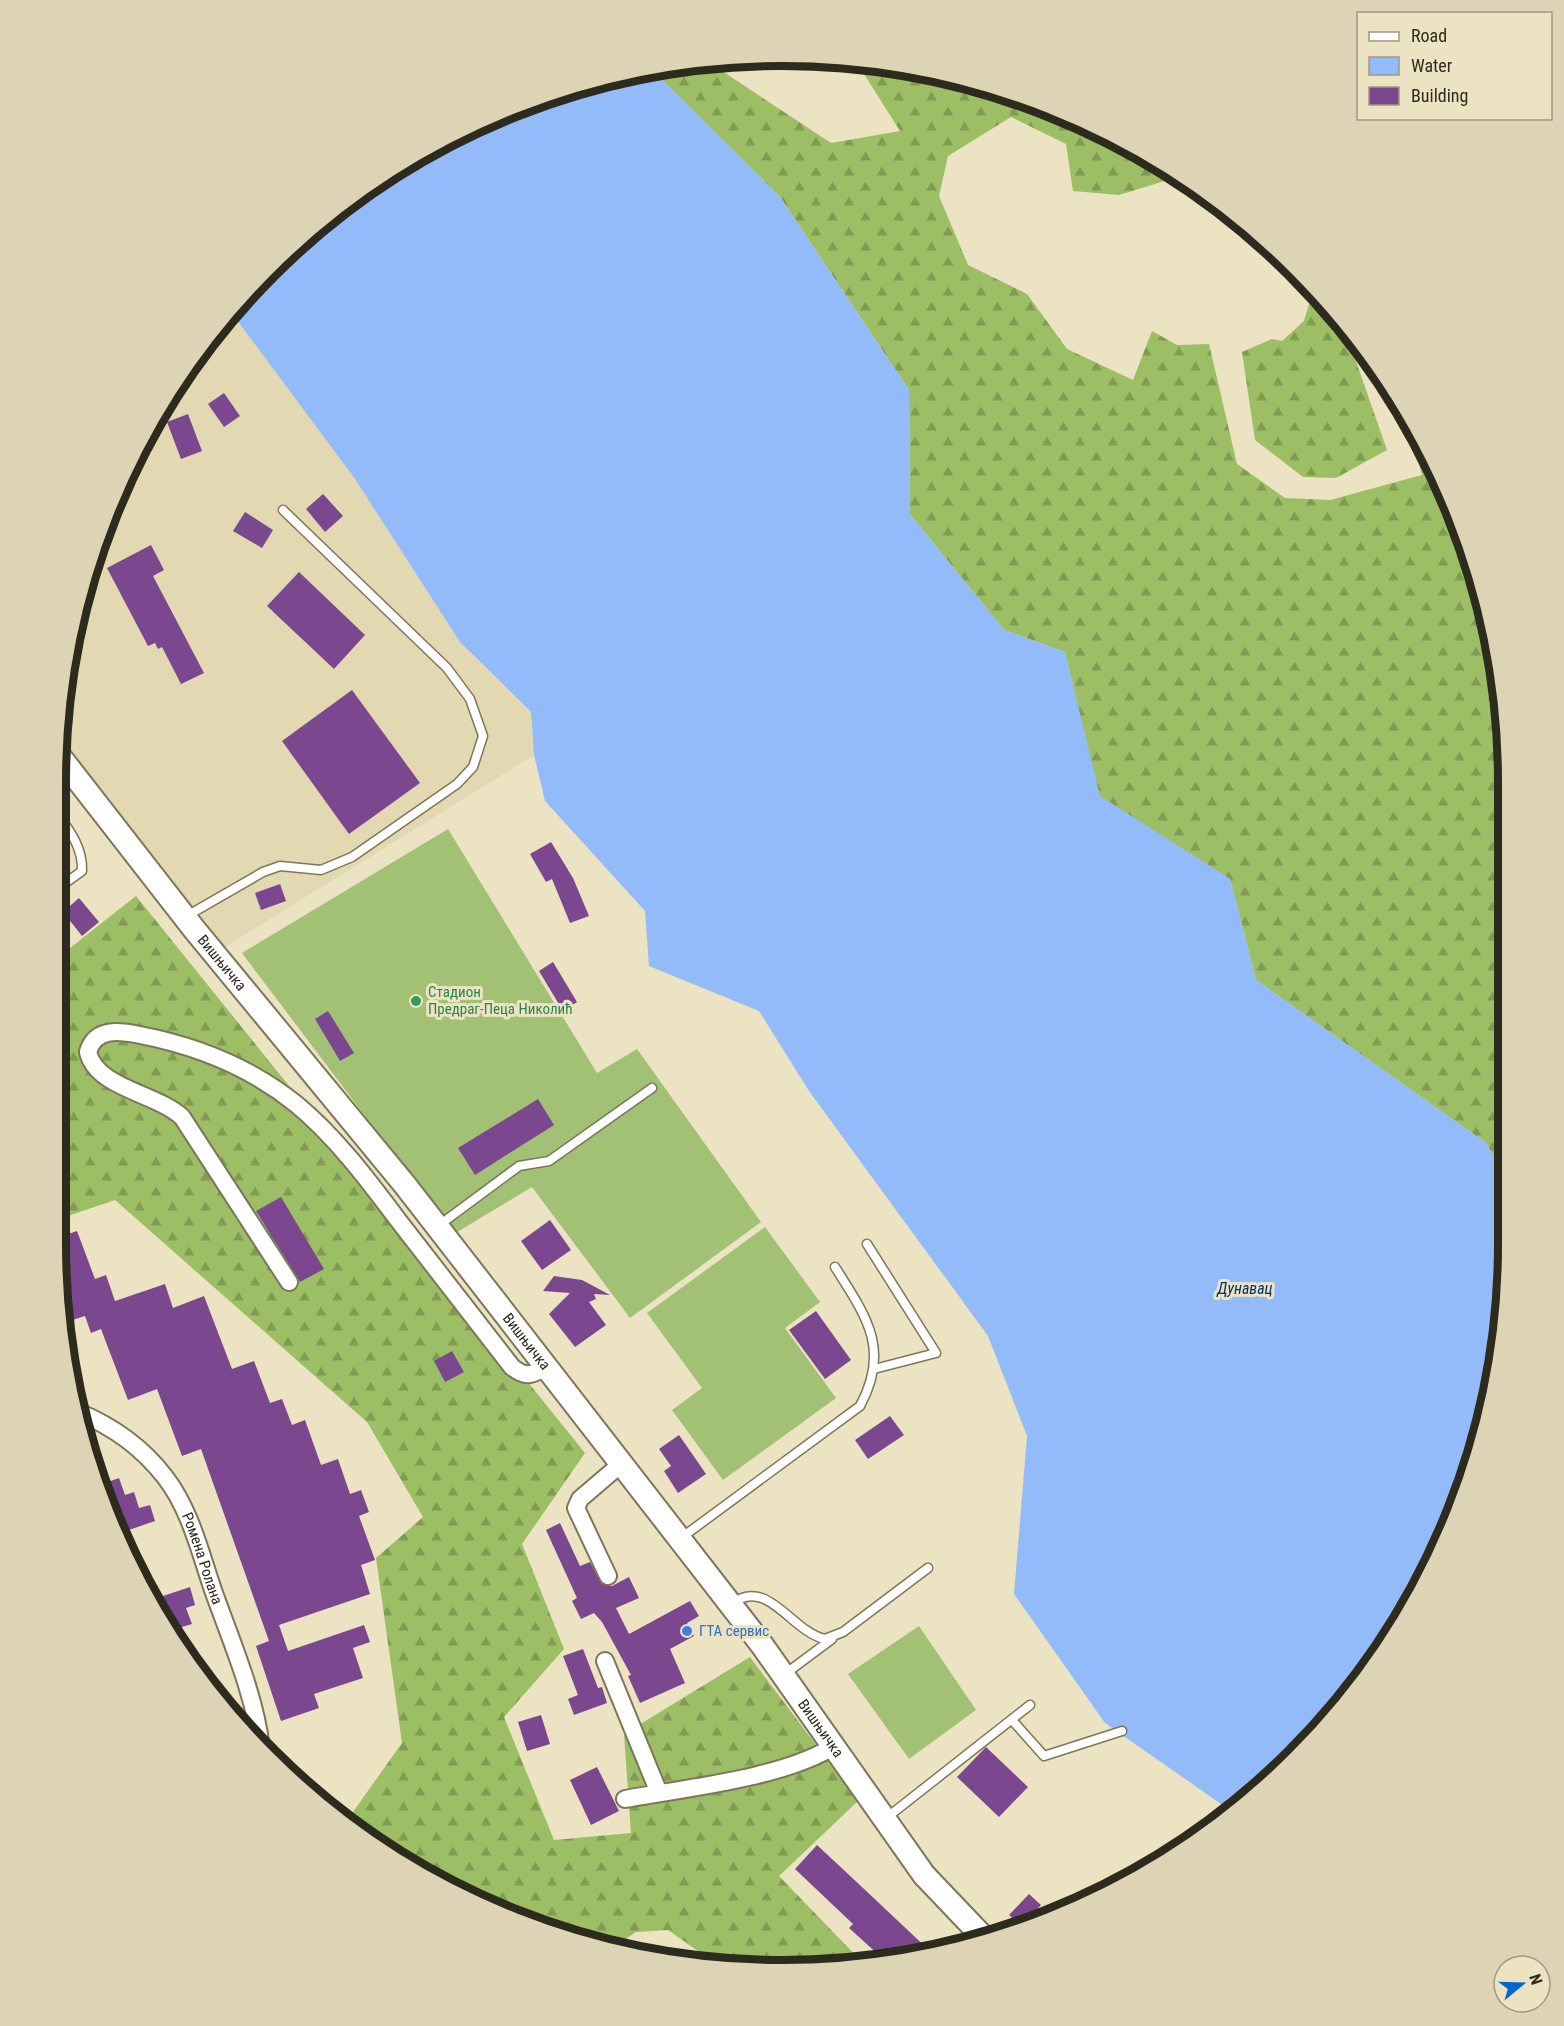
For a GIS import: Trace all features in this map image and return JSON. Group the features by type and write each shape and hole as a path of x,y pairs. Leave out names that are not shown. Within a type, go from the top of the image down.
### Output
{"street":[{"name":"Вишњичка","path":"67,766 185,918 394,1171 784,1675 924,1875 979,1932"},
{"path":"288,1282 182,1118 164,1104 107,1078 94,1068 88,1052 94,1038 103,1033 126,1032 183,1044 226,1061 280,1092 311,1118 372,1186 512,1367 524,1376 545,1368"},
{"name":"Ромена Ролана","path":"87,1416 133,1443 155,1465 177,1495 230,1637 257,1730"},
{"path":"608,1576 576,1508 580,1499 621,1464"},
{"path":"605,1661 659,1793"},
{"path":"625,1799 774,1771 821,1754 834,1746"}],"lane":[{"path":"185,918 263,872 280,866 321,870 352,857 457,784 473,767 483,736 470,699 447,668 282,510"},
{"path":"66,824 72,832 83,858 82,871 66,883"},
{"path":"436,1227 519,1166 549,1161 652,1088"},
{"path":"867,1244 936,1353 874,1369"},
{"path":"678,1540 860,1406 868,1392 876,1351 870,1327 835,1267"},
{"path":"784,1675 928,1568"},
{"path":"730,1605 741,1597 753,1594 762,1597 815,1637 825,1640 835,1637"},
{"path":"885,1819 1030,1705"},
{"path":"1012,1720 1044,1756 1122,1731"}],"shaded area":[{"path":"236,319 355,479 460,642 531,713 534,755 225,947 68,746 72,689 90,597 121,508 162,424 187,384"}],"green space":[{"path":"720,69 831,143 900,131 862,71 967,90 1056,121 1099,140 1169,180 1119,195 1073,191 1066,144 1011,117 948,156 939,196 968,265 1027,294 1067,349 1133,380 1152,331 1177,345 1209,344 1237,464 1285,498 1330,500 1422,475 1415,449 1443,508 1460,552 1474,597 1492,689 1498,782 1498,1164 1486,1143 1256,980 1230,879 1099,796 1065,652 1004,630 910,514 909,390 780,197 659,77"},
{"path":"1266,255 1320,310 1351,348 1387,450 1336,478 1303,477 1255,440 1242,352 1272,339 1282,341 1304,321 1310,301"},
{"name":"Стадион Предраг-Пеца Николић","path":"448,829 597,1073 637,1049 761,1222 630,1318 532,1187 454,1234 242,953"},
{"path":"136,896 585,1453 522,1544 564,1649 504,1717 554,1840 631,1833 624,1734 750,1657 858,1801 779,1876 856,1956 782,1960 735,1958 704,1955 668,1930 636,1932 622,1942 597,1936 552,1922 465,1886 424,1864 351,1815 402,1743 376,1558 423,1517 367,1422 115,1200 66,1217 66,951"},
{"path":"765,1227 820,1302 785,1328 836,1398 723,1480 672,1410 702,1388 647,1313"},
{"path":"919,1626 976,1710 909,1759 848,1674"}],"water":[{"name":"Дунавац","path":"659,77 780,197 909,390 910,514 1004,630 1065,652 1100,796 1230,879 1256,980 1486,1143 1498,1164 1498,1244 1492,1337 1474,1429 1443,1518 1402,1602 1350,1680 1288,1750 1225,1807 1105,1723 1014,1594 1027,1436 988,1336 809,1091 759,1011 649,966 645,911 545,801 534,755 531,712 460,642 355,479 236,319 276,276 310,244 346,214 424,162 465,140 552,104 597,90"}],"building":[{"path":"224,393 240,416 224,427 208,404"},
{"path":"188,414 202,451 181,459 167,422"},
{"path":"323,494 343,516 325,532 306,509"},
{"path":"245,512 273,530 262,548 233,531"},
{"path":"151,545 164,570 153,576 204,673 181,684 162,647 158,649 155,643 148,646 107,568"},
{"path":"299,572 365,635 334,669 267,606"},
{"path":"352,690 420,783 349,834 282,741"},
{"path":"551,842 573,878 589,916 570,923 552,879 546,882 530,854"},
{"path":"280,884 286,901 261,910 255,893"},
{"path":"79,898 99,922 82,936 66,916 66,909"},
{"path":"553,962 577,1002 563,1011 539,971"},
{"path":"328,1011 354,1053 340,1061 315,1019"},
{"path":"538,1099 554,1125 475,1175 458,1148"},
{"path":"281,1197 324,1269 300,1282 256,1211"},
{"path":"550,1220 571,1250 542,1270 521,1241"},
{"path":"77,1231 95,1279 106,1275 115,1301 165,1284 173,1308 204,1296 232,1369 254,1361 270,1403 282,1399 292,1425 305,1420 321,1465 338,1459 350,1494 361,1490 369,1512 359,1516 375,1560 361,1565 370,1594 279,1625 288,1651 364,1625 370,1642 353,1648 363,1678 314,1694 319,1708 281,1721 256,1646 269,1641 201,1449 182,1456 157,1389 128,1400 101,1329 91,1333 85,1316 71,1321 66,1235"},
{"path":"554,1276 582,1280 610,1295 594,1294 596,1299 589,1302 606,1325 575,1347 549,1314 570,1293 543,1291"},
{"path":"816,1311 851,1360 825,1379 789,1330"},
{"path":"452,1351 464,1372 445,1382 434,1361"},
{"path":"890,1416 904,1435 868,1459 855,1440"},
{"path":"679,1435 706,1474 678,1493 664,1471 671,1466 659,1449"},
{"path":"119,1478 125,1495 134,1492 139,1508 150,1505 155,1521 127,1531 107,1482"},
{"path":"560,1523 580,1566 590,1562 602,1584 612,1586 629,1577 639,1598 616,1608 629,1634 690,1601 699,1616 687,1623 694,1636 670,1649 685,1683 640,1703 628,1676 631,1675 602,1622 594,1613 581,1619 572,1601 577,1598 546,1530"},
{"path":"190,1587 195,1605 186,1608 192,1624 182,1627 184,1638 162,1602 159,1597"},
{"path":"583,1649 598,1688 602,1687 607,1703 574,1715 568,1699 578,1695 563,1656"},
{"path":"541,1715 550,1744 527,1751 518,1722"},
{"path":"986,1747 1028,1787 999,1817 957,1777"},
{"path":"597,1767 619,1811 591,1825 570,1780"},
{"path":"817,1845 924,1946 877,1954 849,1928 853,1924 795,1869"},
{"path":"1029,1894 1041,1905 1032,1914 1015,1921 1009,1915"}],"place":[{"name":"Стадион Предраг-Пеца Николић","path":"416,1001"},
{"name":"ГТА сервис","path":"687,1631"}]}
